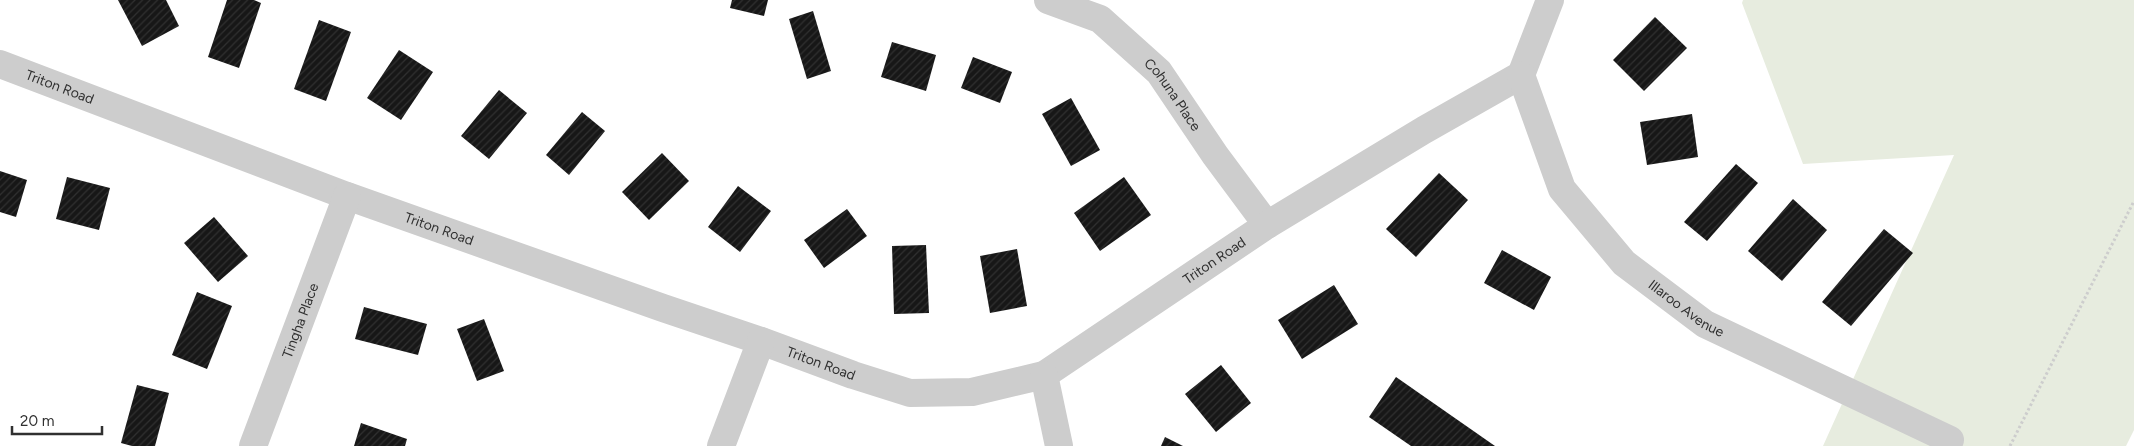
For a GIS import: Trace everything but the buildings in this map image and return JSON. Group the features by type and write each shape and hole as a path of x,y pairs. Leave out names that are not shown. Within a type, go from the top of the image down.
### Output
{"street":[{"name":"Cohuna Place","path":"1048,0 1100,19 1159,72 1215,155 1267,225"},
{"path":"1521,75 1550,0"},
{"name":"Triton Road","path":"0,64 347,196 910,394 972,392 1044,375 1267,225 1424,130 1521,75"},
{"name":"Illaroo Avenue","path":"1521,75 1562,189 1624,263 1705,324 1950,440"},
{"name":"Tingha Place","path":"253,446 347,196"},
{"path":"721,446 761,341"},
{"path":"1044,375 1059,446"}],"path":[{"path":"2010,446 2134,201"}],"shaded area":[{"path":"1743,0 2134,0 2134,430 2126,446 1823,446 1954,155 1803,164 1742,3"}]}
